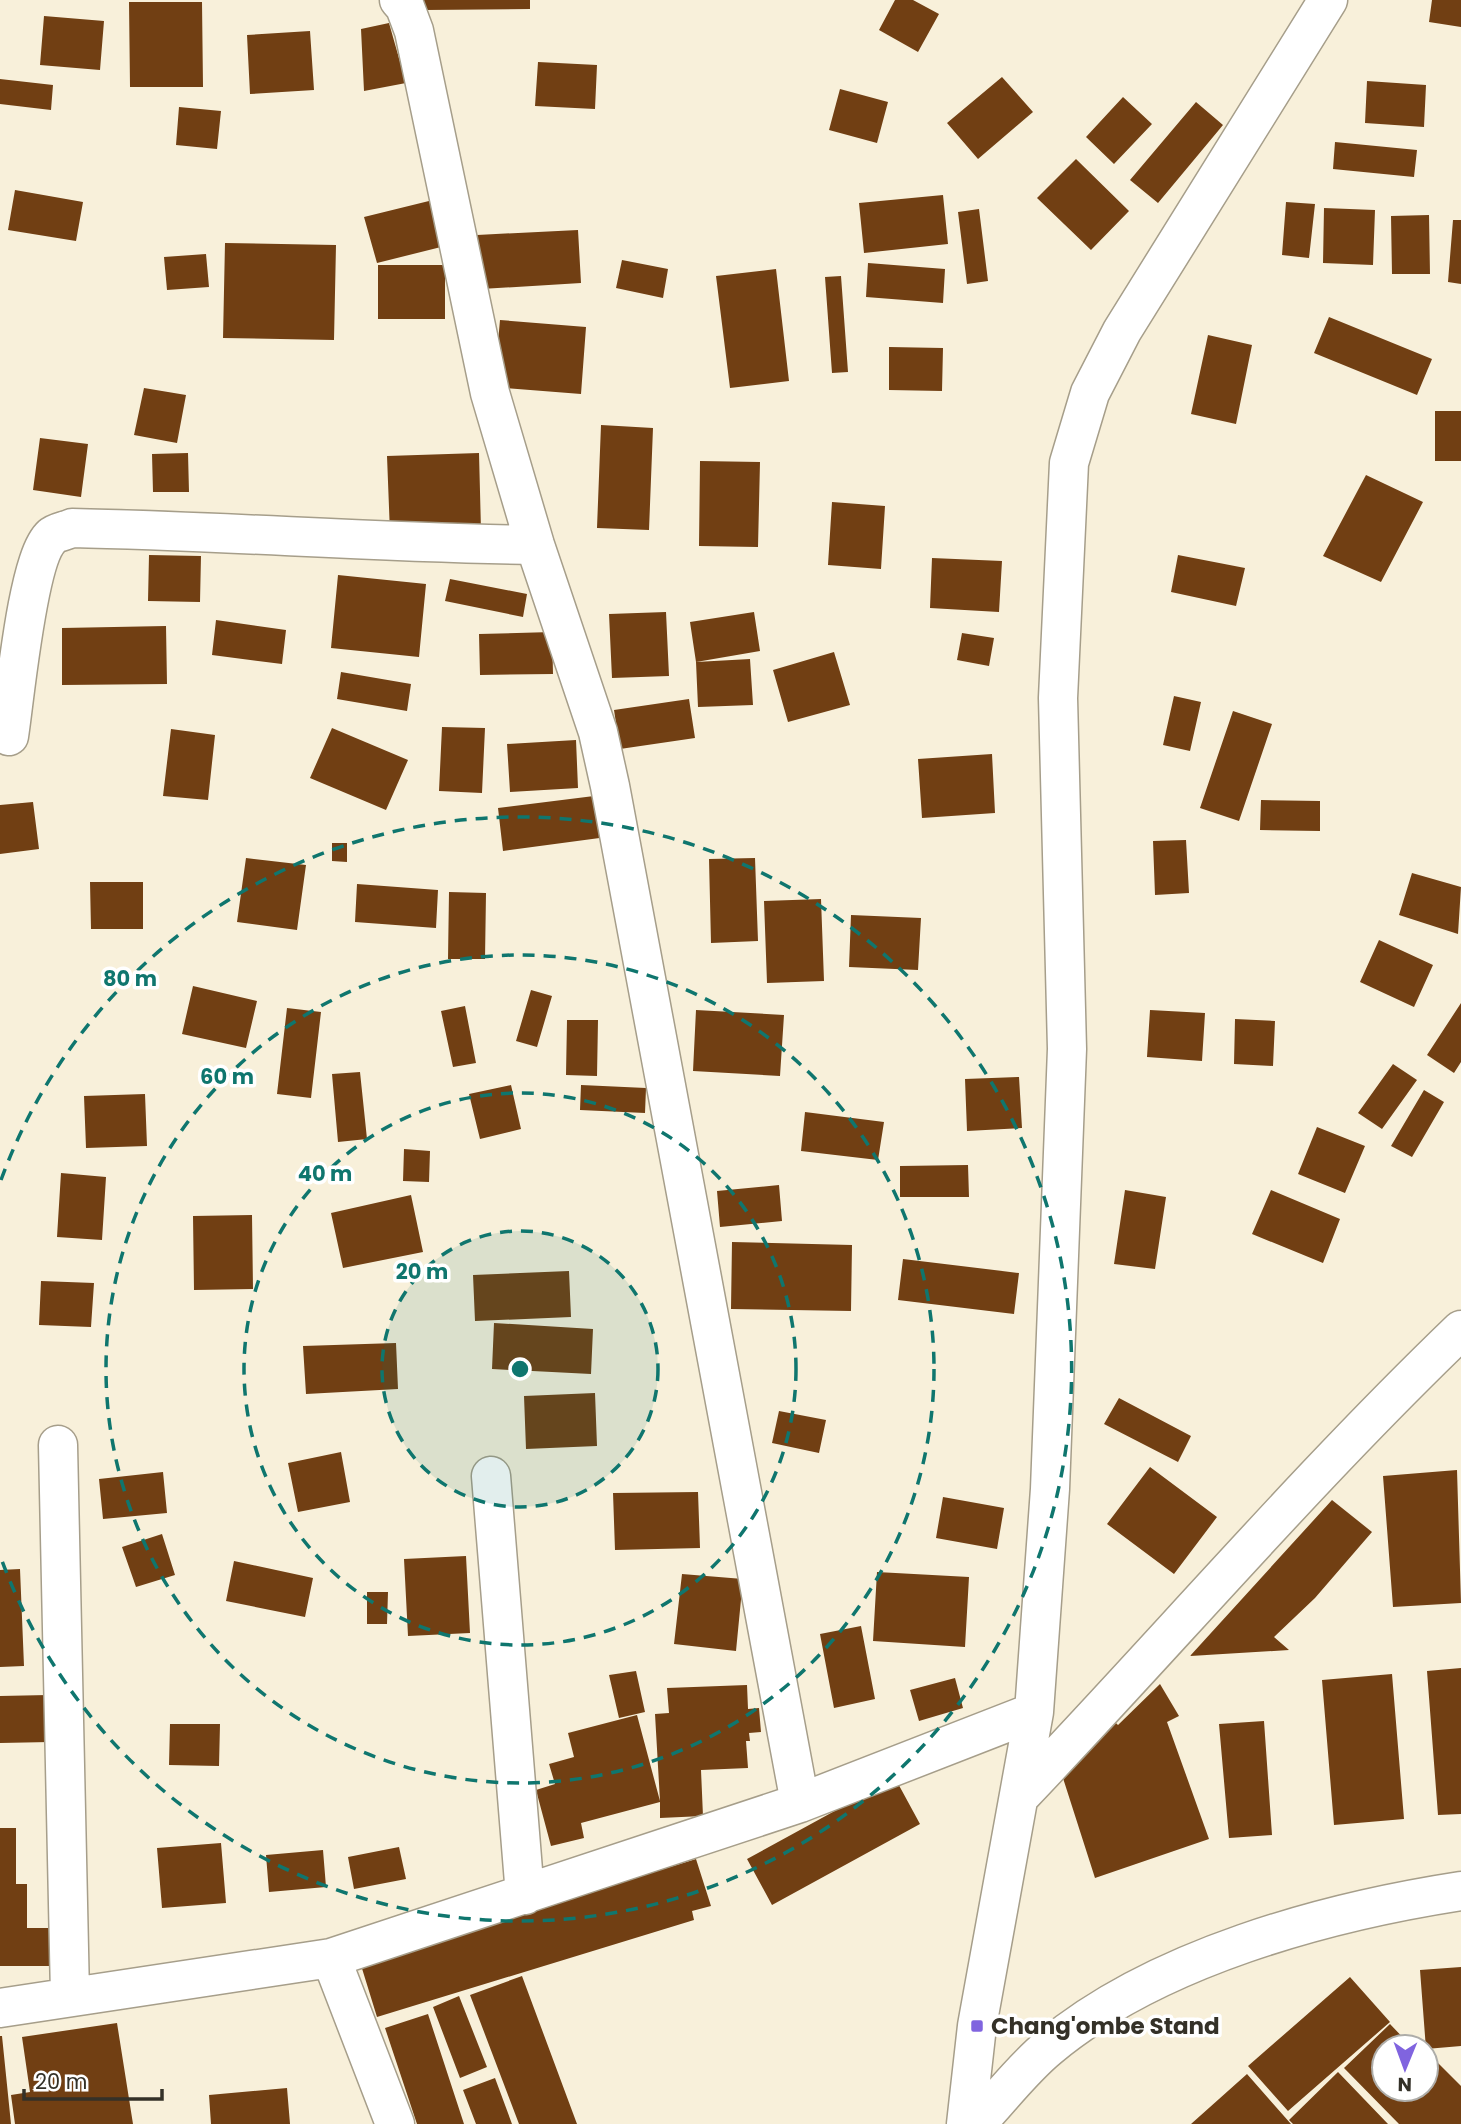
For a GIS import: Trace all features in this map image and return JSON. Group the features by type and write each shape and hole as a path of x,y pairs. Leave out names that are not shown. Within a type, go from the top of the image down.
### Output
{"street":[{"path":"399,0 405,7 414,31 490,393 535,545 598,732 800,1802"},
{"path":"966,2124 977,2026 1034,1712 1050,1489 1067,1049 1058,698 1069,463 1090,393 1122,331 1328,0"},
{"path":"9,736 31,590 41,552 52,535 72,528 203,531 395,543 535,545"},
{"path":"1021,1795 1142,1669 1361,1428 1452,1345"},
{"path":"58,1445 71,1995"},
{"path":"491,1476 525,1895"},
{"path":"0,2008 71,1995 331,1958 800,1802 1034,1712"},
{"path":"976,2124 1048,2047 1140,1986 1301,1923 1461,1891"},
{"path":"331,1958 395,2124"}],"building":[{"path":"424,0 530,0 530,9 424,10"},
{"path":"895,0 913,0 939,14 918,52 879,30"},
{"path":"1432,0 1461,0 1461,27 1429,22"},
{"path":"129,2 202,2 203,87 130,87"},
{"path":"44,16 104,21 100,70 40,65"},
{"path":"389,23 406,83 364,91 361,29"},
{"path":"310,31 314,90 250,94 247,35"},
{"path":"538,62 597,65 595,109 535,106"},
{"path":"1002,77 1033,112 978,159 947,123"},
{"path":"0,79 53,85 51,110 0,104"},
{"path":"1367,81 1426,85 1424,127 1365,123"},
{"path":"840,89 888,102 877,143 829,130"},
{"path":"1123,97 1152,124 1114,164 1086,137"},
{"path":"1196,102 1223,125 1158,203 1130,180"},
{"path":"179,107 221,111 217,149 176,145"},
{"path":"1335,142 1417,150 1414,177 1333,169"},
{"path":"1076,159 1129,211 1091,250 1037,198"},
{"path":"15,190 83,202 76,241 8,230"},
{"path":"943,195 948,244 864,253 859,203"},
{"path":"433,200 445,246 377,263 364,217"},
{"path":"1286,202 1315,204 1309,258 1282,255"},
{"path":"1324,208 1375,210 1373,265 1323,263"},
{"path":"979,209 988,281 967,284 958,212"},
{"path":"1429,215 1430,274 1392,274 1391,216"},
{"path":"1453,220 1461,220 1461,284 1448,282"},
{"path":"578,230 581,283 481,289 477,235"},
{"path":"225,243 336,245 334,340 223,338"},
{"path":"206,254 209,287 167,290 164,257"},
{"path":"622,260 668,269 663,298 616,288"},
{"path":"868,263 945,269 943,303 866,297"},
{"path":"378,265 445,265 445,319 378,319"},
{"path":"776,269 789,381 730,388 716,276"},
{"path":"841,276 848,372 832,373 825,277"},
{"path":"1329,317 1432,359 1417,395 1314,353"},
{"path":"500,320 586,327 581,394 494,387"},
{"path":"1208,335 1252,345 1236,424 1191,414"},
{"path":"889,347 943,348 942,391 889,390"},
{"path":"144,388 186,395 177,443 134,435"},
{"path":"1435,411 1461,411 1461,461 1435,461"},
{"path":"601,425 653,428 649,530 597,528"},
{"path":"40,438 88,444 81,497 33,490"},
{"path":"188,453 189,492 153,492 152,454"},
{"path":"479,453 481,530 390,533 387,456"},
{"path":"700,461 760,462 758,547 699,546"},
{"path":"1366,475 1423,502 1381,582 1323,556"},
{"path":"832,502 885,506 881,569 828,565"},
{"path":"149,555 201,556 200,602 148,601"},
{"path":"1178,555 1245,568 1236,606 1171,592"},
{"path":"932,558 1002,561 999,612 930,608"},
{"path":"338,575 426,584 419,657 331,648"},
{"path":"450,579 527,594 523,617 445,601"},
{"path":"666,612 669,676 612,678 609,614"},
{"path":"754,612 760,651 696,662 690,622"},
{"path":"216,620 286,630 282,664 212,655"},
{"path":"166,626 167,684 62,685 62,628"},
{"path":"552,632 553,674 480,675 479,634"},
{"path":"962,633 994,638 989,666 957,660"},
{"path":"834,652 850,705 788,722 773,670"},
{"path":"750,659 753,705 698,707 696,662"},
{"path":"341,672 411,684 407,711 337,699"},
{"path":"1174,696 1201,702 1190,751 1163,745"},
{"path":"689,699 695,738 620,749 614,710"},
{"path":"1233,711 1272,724 1239,821 1200,808"},
{"path":"442,727 485,728 482,793 439,791"},
{"path":"332,728 408,760 386,810 310,778"},
{"path":"171,729 215,735 208,800 163,796"},
{"path":"576,740 578,788 510,792 507,744"},
{"path":"992,754 995,813 922,818 918,759"},
{"path":"602,795 607,837 503,851 498,808"},
{"path":"1261,800 1320,801 1320,831 1260,830"},
{"path":"33,802 39,849 0,854 0,805"},
{"path":"1186,840 1189,893 1155,895 1153,841"},
{"path":"332,843 347,843 347,862 332,861"},
{"path":"246,858 306,865 297,930 237,922"},
{"path":"755,858 758,941 711,943 709,859"},
{"path":"1412,873 1461,887 1458,934 1399,915"},
{"path":"90,882 143,882 143,929 91,929"},
{"path":"357,884 438,890 436,928 355,922"},
{"path":"449,892 486,893 485,959 448,959"},
{"path":"821,899 824,981 767,983 764,901"},
{"path":"851,915 921,918 918,970 849,967"},
{"path":"1379,940 1433,965 1414,1007 1360,982"},
{"path":"193,986 257,1001 246,1048 182,1034"},
{"path":"531,990 552,996 537,1047 516,1041"},
{"path":"1461,1003 1461,1062 1454,1073 1427,1055"},
{"path":"465,1006 476,1063 453,1067 441,1011"},
{"path":"287,1008 321,1012 311,1098 277,1094"},
{"path":"696,1010 784,1015 780,1076 693,1071"},
{"path":"1150,1010 1205,1013 1202,1061 1147,1057"},
{"path":"1235,1019 1275,1021 1273,1066 1234,1064"},
{"path":"567,1020 598,1020 597,1076 566,1075"},
{"path":"1393,1064 1417,1080 1382,1129 1358,1113"},
{"path":"360,1072 367,1139 338,1142 332,1074"},
{"path":"1019,1077 1022,1128 967,1131 965,1079"},
{"path":"511,1085 521,1129 480,1139 469,1094"},
{"path":"581,1085 646,1088 645,1113 580,1110"},
{"path":"1424,1090 1444,1102 1412,1157 1391,1146"},
{"path":"145,1094 147,1146 86,1148 84,1096"},
{"path":"805,1112 884,1122 878,1160 801,1151"},
{"path":"1317,1127 1365,1146 1345,1193 1298,1174"},
{"path":"404,1149 430,1151 429,1182 403,1181"},
{"path":"968,1165 969,1197 900,1197 900,1166"},
{"path":"61,1173 106,1177 102,1240 57,1237"},
{"path":"779,1185 782,1221 720,1227 717,1191"},
{"path":"1125,1190 1166,1197 1155,1269 1114,1264"},
{"path":"1271,1190 1340,1219 1323,1263 1252,1234"},
{"path":"411,1195 423,1252 343,1268 331,1213"},
{"path":"252,1215 253,1289 194,1290 193,1216"},
{"path":"732,1242 852,1245 851,1311 731,1309"},
{"path":"903,1259 1019,1273 1014,1314 898,1300"},
{"path":"569,1271 571,1317 475,1321 473,1275"},
{"path":"41,1281 94,1283 91,1327 39,1325"},
{"path":"494,1323 593,1329 591,1374 492,1369"},
{"path":"396,1343 398,1389 306,1394 303,1346"},
{"path":"595,1393 597,1446 526,1449 524,1396"},
{"path":"1119,1398 1191,1436 1178,1462 1104,1424"},
{"path":"779,1411 826,1420 819,1453 772,1443"},
{"path":"341,1452 350,1502 298,1512 288,1463"},
{"path":"1150,1467 1217,1517 1174,1574 1107,1524"},
{"path":"1457,1470 1461,1603 1393,1607 1383,1476"},
{"path":"163,1472 167,1513 103,1519 99,1479"},
{"path":"698,1492 700,1548 615,1550 613,1493"},
{"path":"943,1497 1004,1508 997,1549 936,1538"},
{"path":"1332,1500 1372,1532 1315,1598 1274,1637 1289,1650 1190,1656"},
{"path":"162,1534 175,1575 136,1587 122,1547"},
{"path":"466,1556 470,1633 408,1636 404,1559"},
{"path":"234,1561 313,1578 305,1617 226,1601"},
{"path":"20,1569 24,1666 0,1667 0,1570"},
{"path":"877,1572 969,1577 965,1647 873,1641"},
{"path":"682,1574 743,1579 736,1651 674,1644"},
{"path":"367,1592 388,1592 387,1624 367,1624"},
{"path":"861,1626 875,1699 834,1708 820,1634"},
{"path":"1461,1668 1461,1814 1438,1815 1427,1671"},
{"path":"636,1671 645,1712 619,1718 609,1675"},
{"path":"1392,1674 1404,1819 1334,1825 1322,1680"},
{"path":"955,1678 963,1708 919,1721 910,1690"},
{"path":"1160,1684 1179,1716 1167,1722 1209,1839 1095,1878 1062,1775 1112,1719 1118,1725"},
{"path":"747,1685 748,1709 759,1708 761,1732 749,1733 750,1741 746,1741 748,1768 701,1770 703,1816 660,1818 660,1802 581,1823 584,1838 551,1846 536,1790 555,1784 549,1764 574,1757 568,1733 637,1715 660,1801 655,1714 669,1713 667,1688"},
{"path":"48,1695 50,1742 0,1743 0,1696"},
{"path":"1264,1721 1272,1835 1229,1838 1219,1724"},
{"path":"170,1724 220,1724 219,1766 169,1765"},
{"path":"895,1778 920,1824 772,1905 747,1859"},
{"path":"0,1828 16,1828 16,1884 27,1884 27,1928 53,1928 54,1966 0,1966"},
{"path":"221,1843 226,1903 162,1908 157,1848"},
{"path":"399,1847 406,1879 354,1889 348,1857"},
{"path":"323,1850 326,1887 269,1892 266,1855"},
{"path":"696,1859 711,1906 692,1911 694,1920 377,2017 360,1962"},
{"path":"1461,1967 1461,2046 1440,2048 1440,2033 1425,2033 1420,1970"},
{"path":"522,1976 577,2124 519,2124 470,1995"},
{"path":"1350,1977 1390,2022 1377,2033 1370,2033 1370,2039 1288,2111 1248,2066"},
{"path":"459,1996 487,2067 460,2078 433,2007"},
{"path":"428,2014 464,2124 417,2124 385,2028"},
{"path":"117,2023 133,2124 15,2124 11,2095 30,2092 22,2037"},
{"path":"1390,2024 1399,2033 1381,2033"},
{"path":"2,2036 11,2124 0,2124"},
{"path":"1370,2043 1370,2094 1344,2068"},
{"path":"1440,2065 1461,2086 1461,2124 1399,2124 1378,2103 1440,2103"},
{"path":"1338,2072 1388,2124 1293,2124 1289,2120"},
{"path":"1247,2074 1291,2124 1191,2124"},
{"path":"495,2078 512,2124 476,2124 463,2090"},
{"path":"287,2088 290,2124 211,2124 209,2095"}],"place":[{"name":"Chang'ombe Stand","path":"977,2026"}]}
